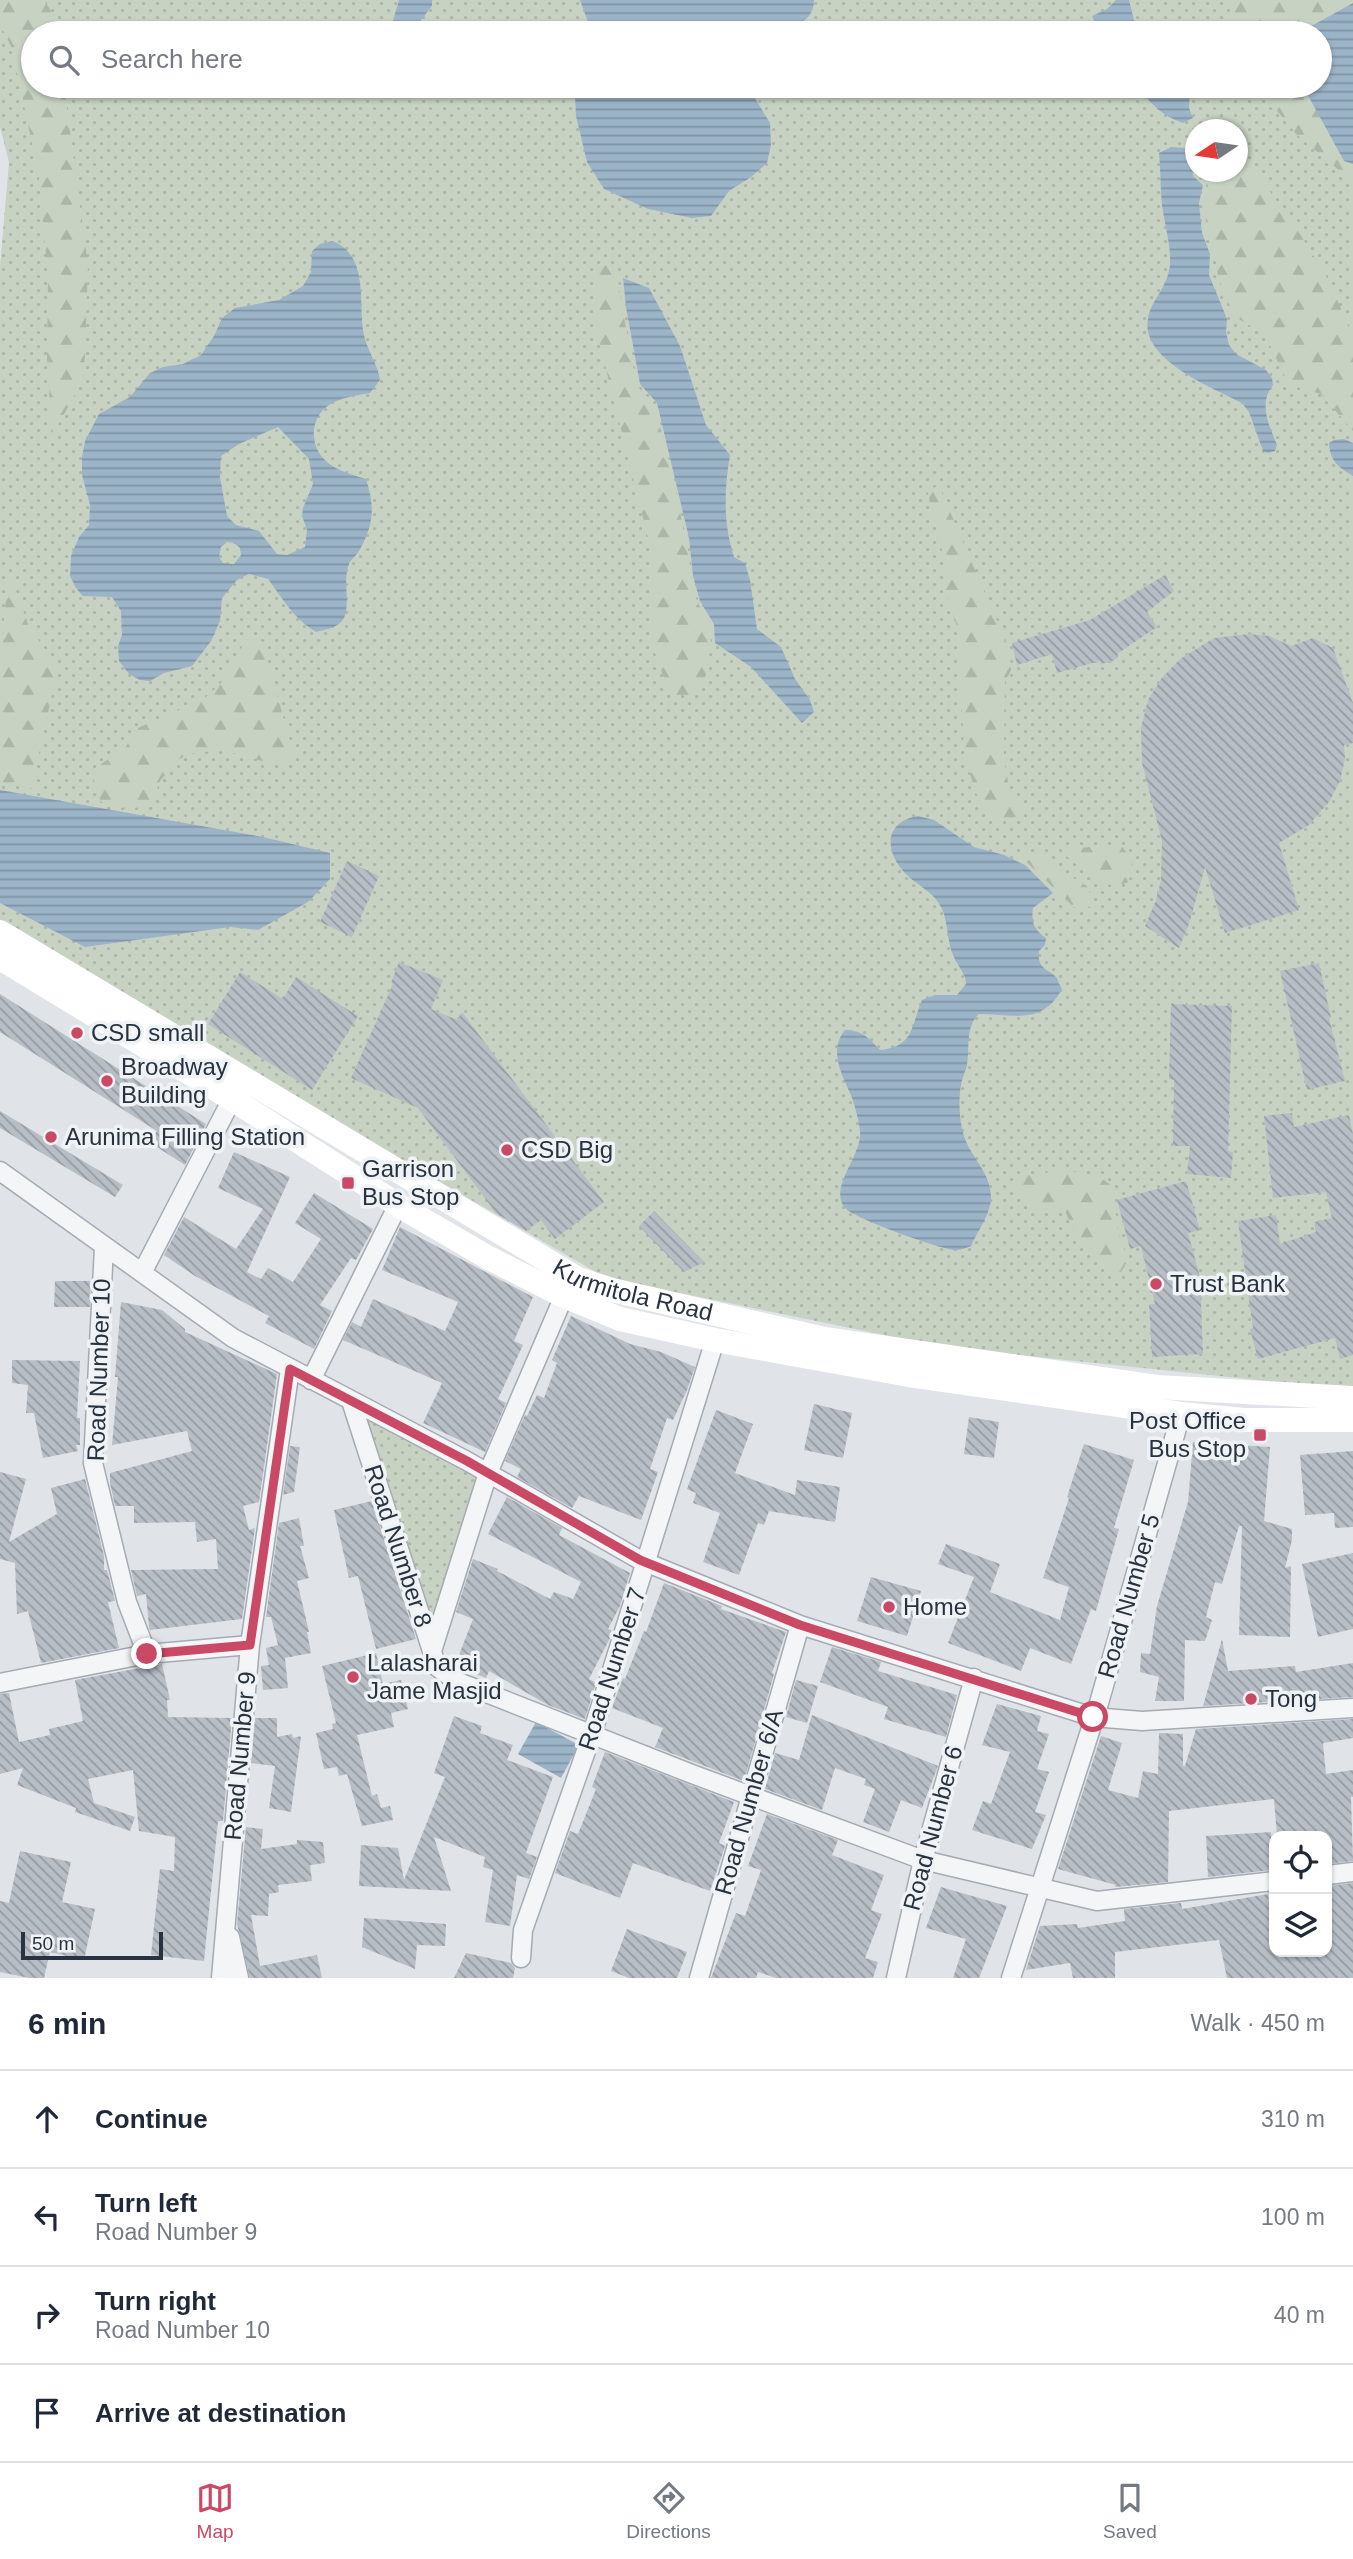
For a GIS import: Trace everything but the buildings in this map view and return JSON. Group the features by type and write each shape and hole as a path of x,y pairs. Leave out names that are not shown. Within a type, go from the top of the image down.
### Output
{"main road":[{"name":"Kurmitola Road","path":"0,932 578,1279 612,1290 824,1339 1157,1387 1353,1398"},
{"name":"Kurmitola Road","path":"1,963 232,1099 398,1205 487,1257 564,1296 620,1319 715,1340 909,1375 1181,1414 1244,1420 1353,1420"}],"street":[{"name":"Road Number 10","path":"143,1272 232,1099"},
{"path":"0,1171 233,1338 488,1473 646,1562 800,1625 1093,1717 1142,1721 1353,1708"},
{"path":"311,1380 398,1205"},
{"name":"Road Number 10","path":"104,1247 93,1463 127,1602 147,1654"},
{"name":"Road Number 8","path":"432,1651 488,1473 564,1296"},
{"name":"Road Number 7","path":"521,1958 523,1930 592,1734 715,1340"},
{"name":"Road Number 9","path":"221,1978 250,1645 290,1369"},
{"name":"Road Number 8","path":"351,1401 432,1651"},
{"name":"Road Number 5","path":"1011,1978 1093,1717 1181,1414"},
{"name":"Road Number 6/A","path":"699,1978 800,1625"},
{"path":"0,1682 147,1654 250,1645"},
{"path":"432,1651 436,1666 456,1681 923,1860 1097,1901 1269,1882"},
{"name":"Road Number 6","path":"896,1978 923,1860 974,1678"},
{"path":"1332,1874 1353,1872"},
{"path":"226,1920 239,1978"}],"green space":[{"path":"0,0 1353,0 1353,1390 943,1347 606,1278 0,927 0,266 9,162 0,127"},
{"path":"0,0 44,0 51,11 53,21 21,21 21,91 12,48 0,25"},
{"path":"1236,0 1353,0 1353,182 1296,134 1267,98 1332,98 1332,21 1225,19"},
{"path":"22,98 66,98 88,265 84,378 52,436 47,359 48,278 39,177"},
{"path":"1248,167 1260,178 1293,223 1325,274 1353,338 1353,431 1321,394 1289,385 1265,335 1234,316 1218,277 1215,255 1206,230 1205,200 1208,185 1206,182 1248,182"},
{"path":"616,264 637,386 654,404 673,475 697,602 712,625 708,670 697,695 676,695 666,684 653,647 651,550 595,325 595,267"},
{"path":"939,486 1005,640 1012,668 1005,682 1004,760 1010,792 1028,806 1021,821 989,819 974,789 964,748 957,626 944,584 947,571 927,490"},
{"path":"9,571 29,627 58,667 36,767 34,789 0,782 0,657"},
{"path":"248,639 262,641 295,759 273,764 226,751 196,752 179,759 160,781 152,803 129,810 101,802 91,771 125,748 138,728 204,699 221,683 229,665"},
{"path":"1120,845 1130,858 1132,867 1128,882 1118,885 1101,882 1061,852 1077,848"},
{"path":"1017,853 1039,854 1087,886 1094,904 1079,912"},
{"path":"1068,1170 1104,1180 1112,1186 1118,1231 1128,1260 1119,1276 1092,1256 1079,1241 1063,1207 1039,1211 1023,1202 1010,1189 1022,1176"},
{"path":"359,1411 481,1475 431,1637"}],"water":[{"path":"399,0 432,0 432,6 420,21 393,21"},
{"path":"580,0 814,0 810,14 804,21 588,21"},
{"path":"1116,0 1129,0 1134,21 1094,21 1092,16 1107,9"},
{"path":"1353,3 1353,164 1344,161 1309,98 1332,98 1332,21 1320,21"},
{"path":"575,98 755,98 770,123 771,145 767,163 729,191 711,216 692,218 648,209 604,189 587,162 576,116"},
{"path":"1148,98 1189,98 1189,108 1193,118 1185,119 1183,123 1163,113"},
{"path":"1171,147 1185,148 1185,182 1200,182 1203,185 1199,203 1202,233 1210,254 1209,275 1227,319 1229,345 1236,354 1266,370 1272,378 1273,385 1266,400 1266,415 1277,445 1275,451 1263,451 1249,412 1242,403 1198,381 1167,360 1155,347 1149,334 1150,312 1166,281 1170,265 1159,153"},
{"path":"332,241 345,248 353,258 358,270 365,339 380,380 370,393 343,398 329,405 322,411 315,425 314,441 321,456 336,468 366,479 371,498 372,516 368,533 347,571 347,605 344,618 336,626 316,632 295,615 268,579 249,574 237,580 222,598 220,621 211,641 192,666 164,673 150,681 140,680 129,674 119,661 121,611 112,597 83,596 70,576 71,556 79,537 89,525 90,505 82,475 85,441 99,414 130,397 150,373 163,367 183,364 201,355 222,318 235,308 279,300 303,286 311,272 312,251 320,244","holes":["278,427 309,459 313,484 303,508 302,516 307,530 305,547 287,555 277,554 259,531 236,525 227,516 220,477 221,456 239,444","227,542 240,548 241,555 234,564 223,563 219,557 221,547"]},
{"path":"623,278 649,288 680,346 706,425 730,455 726,506 730,544 734,557 745,563 757,629 781,647 795,679 810,700 814,712 802,723 751,667 715,643 714,624 700,601 693,576 689,538 657,403 640,384"},
{"path":"1344,439 1353,443 1353,476 1336,463 1331,454 1329,443"},
{"path":"0,790 263,837 330,853 330,879 308,902 258,930 230,927 85,947 0,903"},
{"path":"918,816 934,820 974,847 1004,855 1025,865 1053,893 1033,908 1032,917 1036,929 1046,938 1045,945 1039,951 1040,962 1057,978 1062,989 1054,1001 1036,1013 1015,1016 979,1014 972,1025 960,1093 961,1120 966,1141 984,1172 991,1197 987,1216 971,1246 957,1250 917,1239 851,1213 841,1200 840,1191 856,1151 860,1132 854,1104 838,1063 840,1038 845,1030 851,1030 865,1036 880,1050 899,1045 910,1034 922,1000 935,995 957,995 966,984 951,948 942,908 931,894 905,873 893,856 893,831 907,819"},
{"path":"536,1722 579,1745 561,1778 518,1754"}],"place":[{"name":"CSD small","path":"77,1033"},
{"name":"Broadway Building","path":"107,1081"},
{"name":"Arunima Filling Station","path":"51,1137"},
{"name":"CSD Big","path":"507,1150"},
{"name":"Garrison Bus Stop","path":"348,1183"},
{"name":"Trust Bank","path":"1156,1284"},
{"name":"Post Office Bus Stop","path":"1260,1435"},
{"name":"Home","path":"889,1607"},
{"name":"Lalasharai Jame Masjid","path":"353,1677"},
{"name":"Tong","path":"1251,1699"}],"route":[{"path":"147,1654 250,1645 290,1369 467,1461 640,1560 800,1625 1093,1717"}]}
